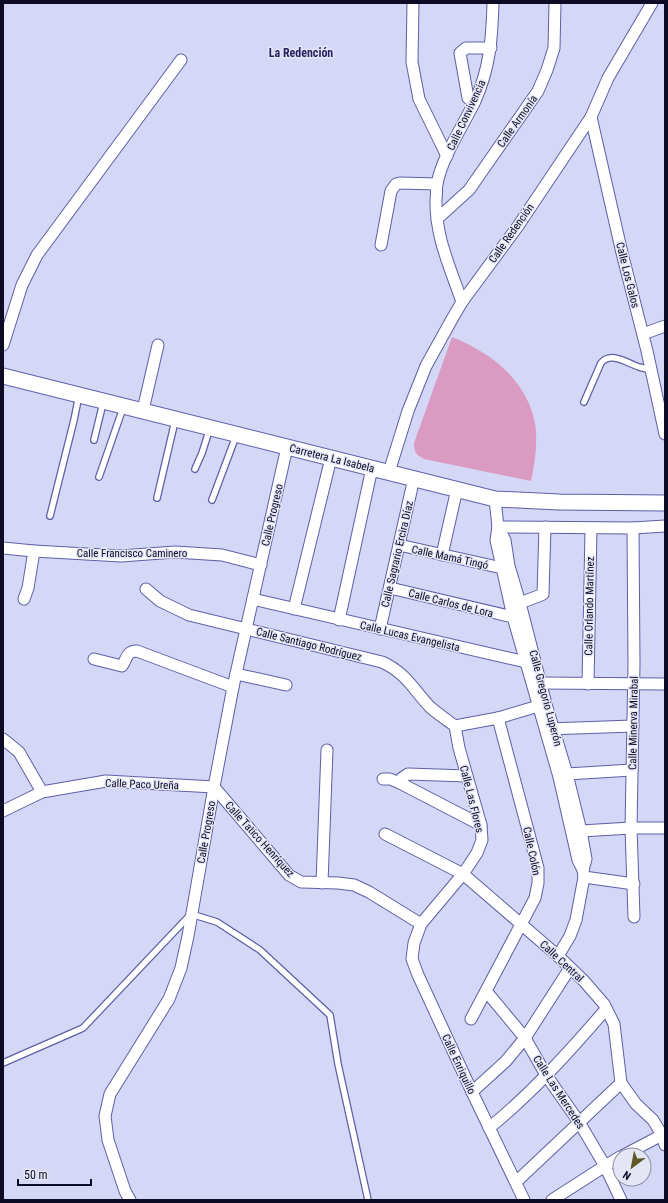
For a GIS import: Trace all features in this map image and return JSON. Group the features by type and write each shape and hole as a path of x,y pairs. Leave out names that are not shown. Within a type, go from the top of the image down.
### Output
{"main road":[{"name":"Carretera La Isabela","path":"3,376 104,400 495,499 559,502 665,503"}],"street":[{"path":"413,3 412,62 419,99 447,156"},
{"name":"Calle Convivencia","path":"462,302 439,237 437,219 437,184 447,156 483,82 491,48 493,3"},
{"name":"Calle Armonía","path":"437,219 469,190 538,91 554,48 555,3"},
{"name":"Calle Redención","path":"389,472 408,411 426,366 462,302 518,226 591,116 608,78 652,3"},
{"path":"474,103 468,98 460,52 466,48 491,48"},
{"path":"3,344 22,285 37,255 181,60"},
{"name":"Calle Los Galos","path":"591,116 664,417 665,434"},
{"path":"382,245 393,186 400,182 437,184"},
{"path":"643,334 665,326"},
{"path":"143,410 158,344"},
{"name":"Calle Progreso","path":"130,1200 125,1191 108,1140 105,1116 108,1101 110,1094 169,999 181,968 233,688 287,447"},
{"path":"294,609 331,458"},
{"path":"339,620 372,468"},
{"name":"Calle Sagrario Ercira Díaz","path":"380,629 414,478"},
{"path":"442,555 457,489"},
{"name":"Calle Gregorio Luperón","path":"495,499 498,527 496,540 513,617 526,662 550,728 581,832 586,859 576,920 570,936 558,956"},
{"path":"498,527 634,528 665,526"},
{"name":"Calle Gregorio Luperón","path":"498,527 505,540 510,566 542,683 542,705"},
{"path":"520,603 543,594 545,527"},
{"name":"Calle Orlando Martínez","path":"588,684 591,528"},
{"name":"Calle Minerva Mirabal","path":"634,528 634,684 631,828 634,917"},
{"name":"Calle Mamá Tingó","path":"399,545 502,568"},
{"name":"Calle Francisco Caminero","path":"3,548 121,556 175,552 222,556 261,565"},
{"path":"24,599 28,588 34,551"},
{"name":"Calle Carlos de Lora","path":"390,588 513,617"},
{"name":"Calle Santiago Rodríguez","path":"146,589 160,601 189,615 382,662 394,667 431,707 455,726"},
{"name":"Calle Lucas Evangelista","path":"253,599 526,662"},
{"path":"94,658 122,666 127,655 132,651 137,651 233,688"},
{"path":"236,674 286,684"},
{"path":"542,683 665,684"},
{"path":"455,726 498,718 542,705"},
{"name":"Calle Colón","path":"471,1019 535,898 538,883 538,868 498,718"},
{"name":"Calle Las Flores","path":"421,924 463,874 477,853 482,840 481,825 459,748 455,726"},
{"path":"550,728 633,726"},
{"path":"3,739 19,752 42,792"},
{"path":"322,883 327,750"},
{"path":"563,775 632,770"},
{"path":"400,783 404,776 408,774 467,776"},
{"name":"Calle Gregorio Luperón","path":"563,775 578,860 584,874"},
{"path":"383,779 390,779 400,783 481,825"},
{"name":"Calle Paco Ureña","path":"3,811 42,792 106,781 214,787"},
{"name":"Calle Tatico Henríquez","path":"214,787 289,875 301,882 338,883 354,886 393,905 421,924"},
{"path":"581,832 631,828 665,828"},
{"name":"Calle Central","path":"385,834 463,874 558,956 604,1004 614,1024 621,1083 636,1104 652,1120 664,1140"},
{"path":"584,874 634,884"},
{"name":"Calle Enriquillo","path":"421,924 414,943 412,959 418,976 524,1200"},
{"path":"472,1092 506,1061 525,1038 570,968"},
{"name":"Calle Las Mercedes","path":"486,991 525,1038 546,1075 579,1122 605,1166 621,1200"},
{"path":"489,1128 509,1111 573,1048 606,1009"},
{"path":"516,1182 621,1083"},
{"path":"645,1147 664,1140"},
{"path":"552,1200 612,1162"}],"lane":[{"path":"584,402 604,359 610,358 623,360 638,367 652,370"},
{"path":"50,516 79,394"},
{"path":"94,440 104,400"},
{"path":"100,477 124,406"},
{"path":"157,498 175,418"},
{"path":"195,469 202,453 210,427"},
{"path":"212,500 236,434"},
{"path":"3,1063 83,1028 191,914 217,922 260,950 330,1015 338,1064 368,1200"}],"shaded area":[{"path":"452,337 466,343 493,360 505,370 524,393 530,407 536,430 536,452 531,481 424,459 416,453 414,443"}],"district":[{"name":"La Redención","path":"301,53"}]}
